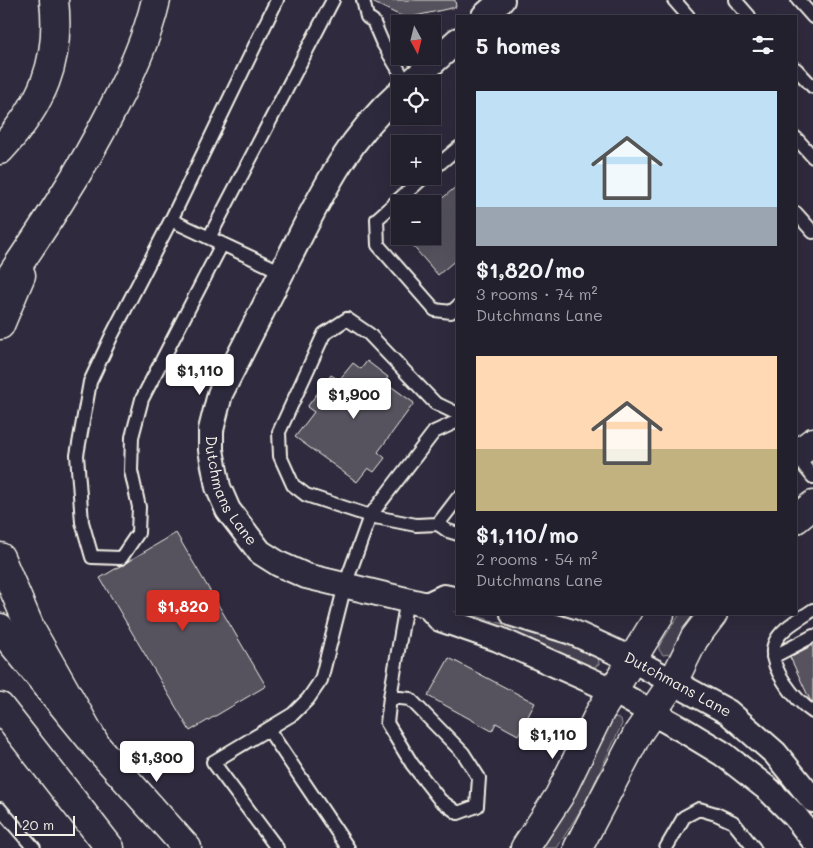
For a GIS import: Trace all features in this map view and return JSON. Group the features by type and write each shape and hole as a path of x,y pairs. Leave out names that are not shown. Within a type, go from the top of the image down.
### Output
{"main road":[{"path":"0,150 20,128 35,105 46,81 53,54 57,23 54,0"},
{"path":"0,292 89,156 132,72 156,0"},
{"path":"0,325 40,233"},
{"path":"797,455 813,442"},
{"path":"797,518 813,505"},
{"path":"0,557 30,630 97,747"},
{"path":"525,848 559,796 612,690 659,615"},
{"path":"578,848 638,733 673,682 694,639 713,615"},
{"path":"0,628 97,747 186,848"},
{"path":"0,707 110,848"}],"street":[{"path":"485,15 502,0"},
{"path":"418,75 456,42"},
{"name":"Dutchmans Lane","path":"391,101 373,118 352,144 326,186 220,394 211,430 214,468 218,487 228,510 260,552 279,564 306,576 417,602 440,619 498,639 612,690 653,713 723,754 761,784 795,816 813,839"},
{"name":"Dutchmans Lane","path":"417,602 444,597 456,600"},
{"name":"Dutchmans Lane","path":"525,616 572,632 631,659 728,712 775,753 813,800"}],"lane":[{"path":"222,244 142,399 132,437 131,471 139,507 138,533 121,558 92,557 82,522 77,455 90,382 171,220 276,0"},
{"path":"209,238 333,0"},
{"path":"362,0 367,17 373,21 382,42 402,75"},
{"path":"371,0 376,16 373,21"},
{"path":"674,0 687,15"},
{"path":"735,0 748,15"},
{"path":"798,0 813,17"},
{"path":"797,70 813,87"},
{"path":"797,139 813,157"},
{"path":"441,162 456,150"},
{"path":"415,185 377,219 378,245 435,310 451,312 456,308"},
{"path":"797,214 813,232"},
{"path":"171,220 282,272"},
{"path":"456,413 435,403 369,334 347,318 324,334 279,432 280,456 293,485 306,495 370,516 416,525 438,524 448,531 456,533"},
{"path":"277,848 213,762 293,714 308,699 321,680 345,584 370,516 434,432 456,422"},
{"path":"797,457 813,477"},
{"path":"438,524 456,501"},
{"path":"390,697 410,699 463,753 479,778 477,806 458,813 440,800 412,764 387,723 390,697 417,602"},
{"path":"813,610 787,627 774,645 773,657 781,679 807,708 813,712"},
{"path":"773,657 813,636"},
{"path":"268,729 348,848"},
{"path":"666,848 684,817 699,808 733,822 754,848"},
{"path":"0,809 34,848"}],"shaded area":[{"path":"450,609 456,611 456,615 472,615 525,630 556,635 598,656 599,664 591,669 451,615"},
{"path":"679,615 697,615 670,654 663,655 659,650 659,646"},
{"path":"612,718 621,719 622,724 586,801 557,848 540,848"}],"building":[{"path":"371,0 455,0 456,7 420,15 399,15"},
{"path":"456,187 456,260 438,275 412,245 441,245 441,199"},
{"path":"367,361 388,377 385,382 414,403 378,452 385,458 374,472 368,468 357,482 295,437 314,412 307,407 331,375 339,380 353,363 361,369"},
{"path":"176,533 266,686 190,731 100,578"},
{"path":"813,645 813,702 810,700 790,657"},
{"path":"449,658 535,703 518,735 496,723 492,731 428,696"}]}
